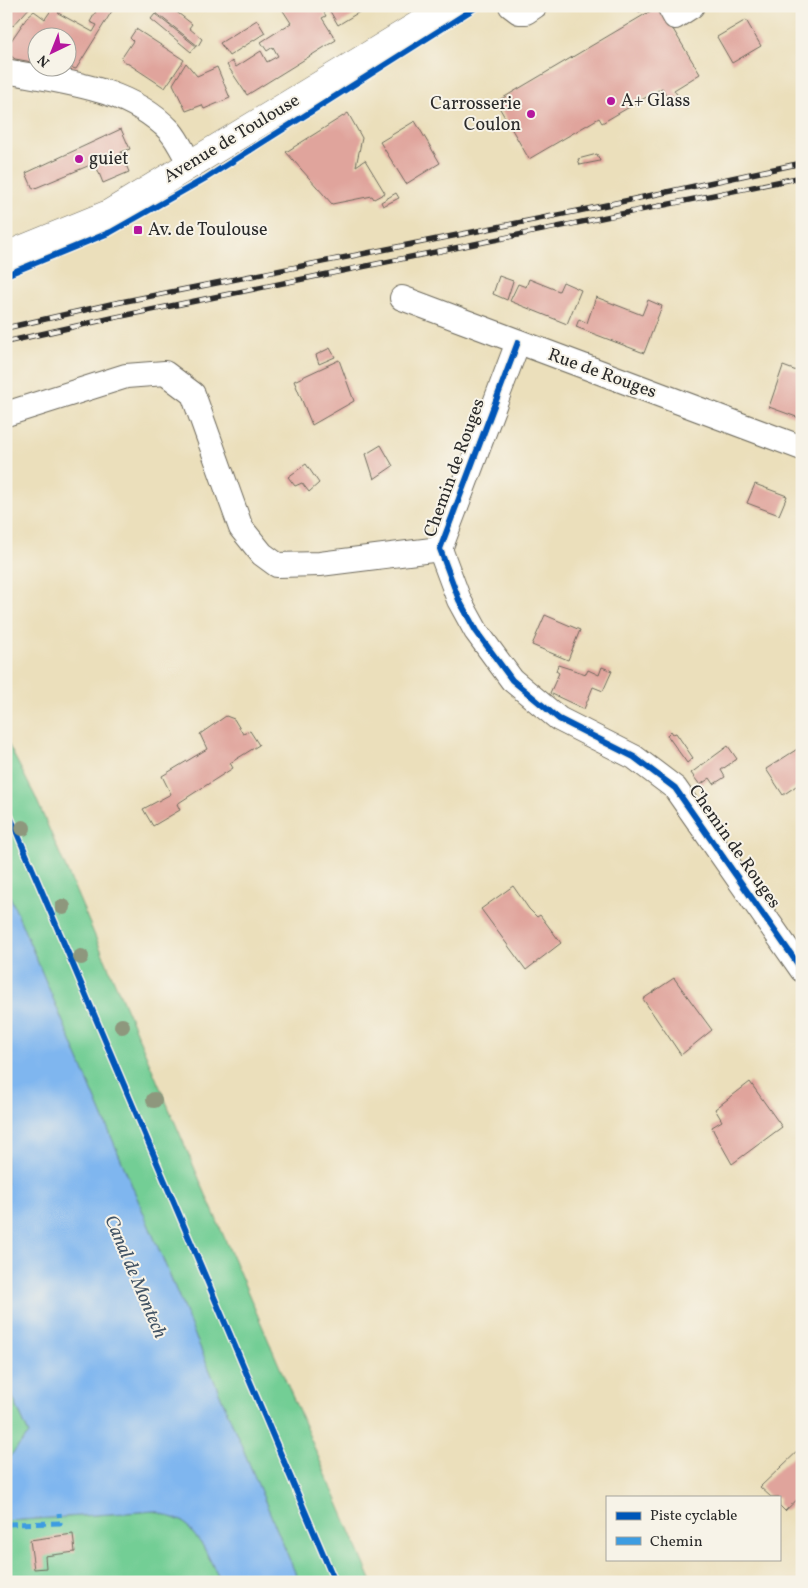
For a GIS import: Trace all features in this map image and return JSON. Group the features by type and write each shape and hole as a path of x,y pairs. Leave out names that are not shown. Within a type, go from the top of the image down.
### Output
{"main road":[{"name":"Avenue de Toulouse","path":"6,256 108,214 450,6"}],"street":[{"path":"511,6 519,12 526,12 535,6"},
{"path":"669,6 675,17 692,6"},
{"path":"6,71 100,90 143,109 171,132 190,164"},
{"name":"Rue de Rouges","path":"402,298 802,448"},
{"name":"Chemin de Rouges","path":"518,342 440,549 459,600 476,631 512,680 560,719 634,758 675,788 802,970"},
{"path":"6,414 126,376 165,373 193,394 241,528 262,554 277,565 320,564 440,549"}],"green space":[{"path":"6,740 35,796 372,1582 299,1582 6,887"},
{"path":"6,1382 29,1434 6,1461"},
{"path":"155,1511 184,1522 203,1546 221,1582 6,1582 6,1521"}],"water":[{"name":"Canal de Montech","path":"6,887 299,1582 221,1582 203,1546 184,1522 155,1511 6,1521 6,1461 29,1434 6,1382"}],"building":[{"path":"6,6 31,6 13,26 6,20"},
{"path":"54,6 66,6 58,13 93,32 97,25 90,22 99,6 112,11 78,66 78,28 28,28 28,61 15,59 11,56 6,58 6,48 28,16 34,11 45,19"},
{"path":"162,6 169,6 192,24 189,28 202,39 198,46 156,13"},
{"path":"280,6 312,6 313,9 314,6 320,6 326,16 322,18 336,40 247,95 227,65 232,61 236,67 261,51 267,62 278,56 273,47 267,51 261,42 291,23"},
{"path":"327,6 369,6 338,25"},
{"path":"635,6 650,6 639,12"},
{"path":"659,6 700,74 674,90 680,99 671,104 662,88 602,123 599,118 529,159 496,102"},
{"path":"155,14 196,46 191,52 151,19"},
{"path":"257,20 265,33 229,56 220,43"},
{"path":"746,20 761,46 732,63 717,37"},
{"path":"136,29 184,60 165,88 121,59 133,41 130,38"},
{"path":"186,63 197,76 217,67 230,98 204,109 202,105 186,111 173,84"},
{"path":"348,113 362,138 356,166 365,160 385,193 374,199 372,196 332,204 286,152"},
{"path":"415,121 440,163 406,184 380,142"},
{"path":"121,129 130,149 121,152 129,172 103,183 95,163 33,189 26,173"},
{"path":"597,154 600,161 580,165 578,159"},
{"path":"396,193 399,198 383,206 381,202"},
{"path":"499,276 513,281 507,300 493,294"},
{"path":"529,279 559,291 563,282 581,290 567,324 510,301 518,284 526,287"},
{"path":"596,297 642,315 648,300 662,306 644,353 576,327 579,319 587,323"},
{"path":"330,348 335,357 319,364 316,355"},
{"path":"339,360 354,401 312,425 294,381"},
{"path":"783,366 802,373 802,419 769,407"},
{"path":"381,445 393,466 374,479 366,454"},
{"path":"306,464 319,483 309,492 302,483 295,486 288,477"},
{"path":"755,484 787,496 779,515 747,503"},
{"path":"545,615 580,630 568,660 532,645"},
{"path":"558,665 586,674 588,670 599,675 602,667 612,671 603,691 593,687 584,709 550,693 559,673 556,671"},
{"path":"226,716 234,719 243,734 250,731 259,745 230,763 233,768 177,804 180,810 153,826 143,809 171,794 162,776 207,749 200,734"},
{"path":"671,731 673,734 676,733 693,758 687,763 667,735"},
{"path":"728,746 737,759 721,770 725,777 714,784 710,778 700,785 691,773"},
{"path":"802,746 802,782 783,795 766,769"},
{"path":"513,886 529,909 537,917 540,915 561,943 526,970 481,909"},
{"path":"674,978 712,1030 681,1055 643,999"},
{"path":"750,1082 782,1127 732,1164 712,1127 722,1121 715,1109"},
{"path":"802,1447 802,1495 785,1511 780,1506 780,1496 770,1496 760,1487"},
{"path":"73,1534 75,1552 45,1556 46,1568 34,1569 30,1540"}],"railway":[{"path":"6,328 111,304 583,210 802,163"},
{"path":"6,342 112,318 802,177"}],"marked path":[{"path":"6,1524 60,1523 59,1513"}],"cycle path":[{"path":"6,275 111,232 206,178 478,6"},
{"path":"518,342 440,549 459,600 476,631 512,680 559,719 634,757 675,788 802,970"},
{"path":"6,807 335,1582"}],"place":[{"name":"A+ Glass","path":"611,101"},
{"name":"Carrosserie Coulon","path":"531,114"},
{"name":"guiet","path":"79,159"},
{"name":"Av. de Toulouse","path":"138,230"}]}
